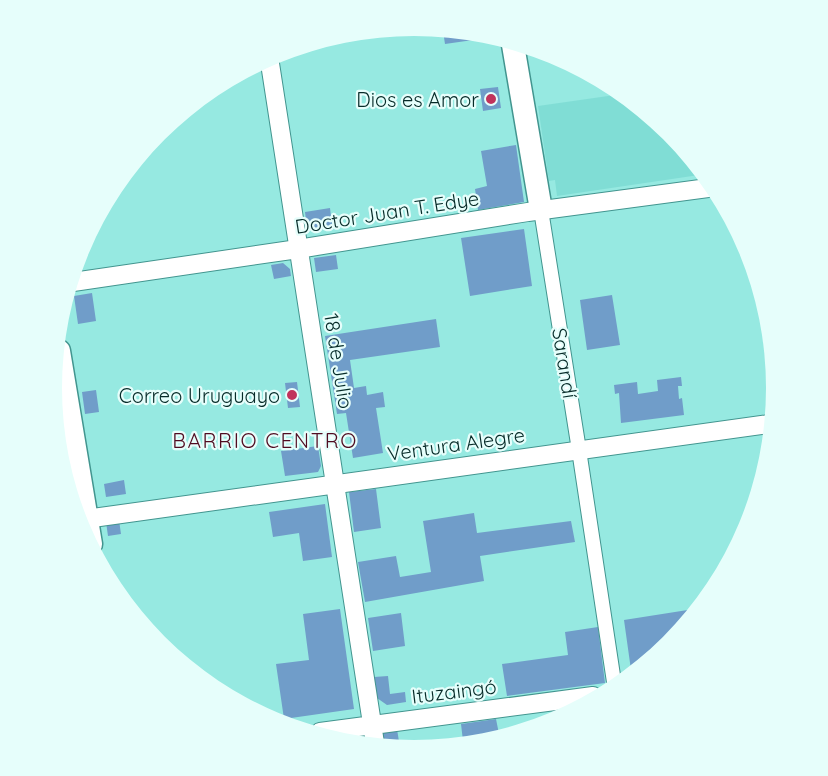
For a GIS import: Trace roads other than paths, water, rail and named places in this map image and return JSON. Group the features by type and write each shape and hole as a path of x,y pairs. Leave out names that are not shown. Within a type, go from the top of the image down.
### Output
{"street":[{"name":"Sarandí","path":"514,51 613,678"},
{"name":"18 de Julio","path":"270,67 374,738"},
{"name":"Doctor Juan T. Edye","path":"79,281 541,210 704,188"},
{"path":"62,377 78,493"},
{"name":"Ventura Alegre","path":"87,518 764,425"},
{"name":"Ituzaingó","path":"332,730 582,697"}],"place":[{"name":"Dios es Amor","path":"491,99"},
{"name":"Correo Uruguayo","path":"292,395"}],"district":[{"name":"BARRIO CENTRO","path":"265,440"}]}
